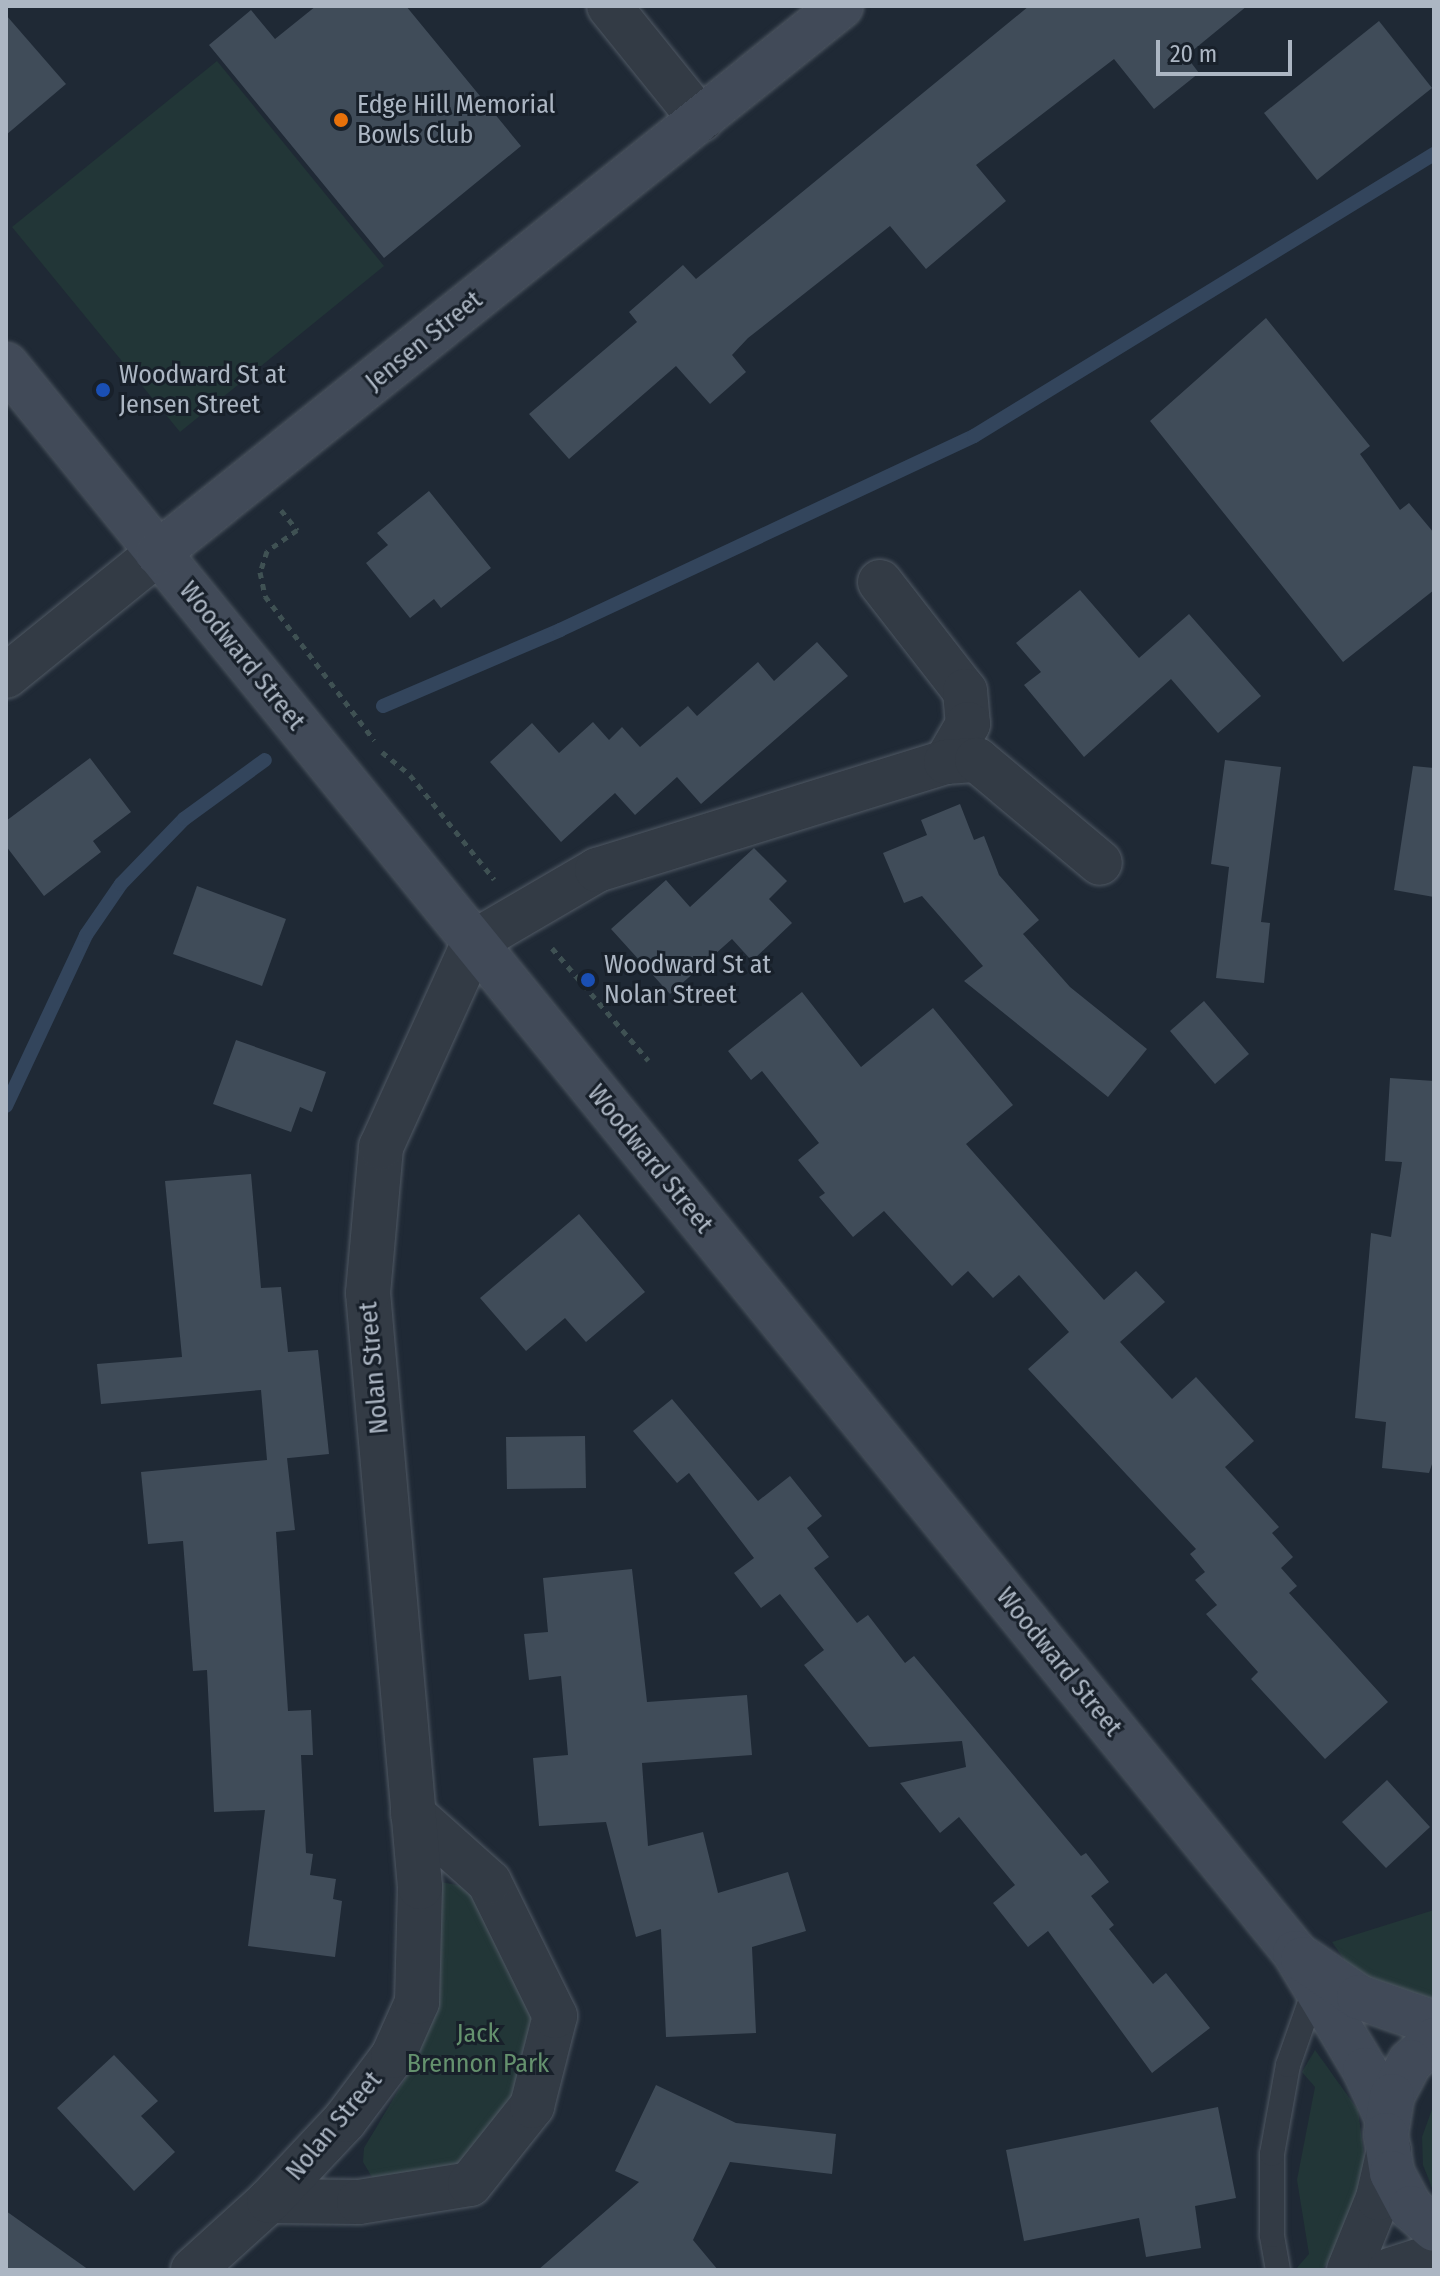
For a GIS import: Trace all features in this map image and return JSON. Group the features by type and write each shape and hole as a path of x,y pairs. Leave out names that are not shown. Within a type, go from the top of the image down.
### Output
{"street":[{"path":"609,6 701,120"},
{"name":"Jensen Street","path":"6,676 841,6"},
{"name":"Woodward Street","path":"6,365 1305,1971 1388,2135 1392,2173 1411,2208 1434,2229"},
{"path":"880,582 965,691 968,724 946,762"},
{"path":"474,942 597,870 946,762 977,760 1100,863"},
{"name":"Nolan Street","path":"193,2270 269,2201 345,2120 393,2056 417,2002 420,1887 368,1293 373,1199 386,1135 474,942"},
{"name":"Nolan Street","path":"269,2201 359,2202 470,2184 532,2106 555,2016 489,1882 413,1814"},
{"name":"Woodward Street","path":"1305,1971 1359,1997 1434,2023"},
{"path":"1349,2270 1378,2198 1392,2096 1410,2062 1434,2040"},
{"path":"1390,2270 1434,2256"}],"lane":[{"path":"1278,2270 1272,2235 1272,2154 1305,1971"}],"path":[{"path":"255,476 297,530 267,551 260,572 265,596 382,752 410,775 522,913 648,1060"}],"green space":[{"path":"217,61 384,266 180,432 12,227"},
{"name":"Jack Brennon Park","path":"435,1881 468,1887 536,2021 534,2062 490,2151 394,2191 372,2177 363,2162 364,2148 420,2054"},
{"path":"1434,1910 1434,2009 1361,1984 1332,1942"},
{"path":"1315,2050 1358,2110 1365,2163 1358,2210 1342,2243 1322,2270 1295,2270 1309,2254 1297,2180 1315,2087 1302,2072"},
{"path":"1434,2104 1434,2193 1423,2165 1422,2137"}],"building":[{"path":"316,6 406,6 521,146 384,258 209,45 251,10 275,39"},
{"path":"1029,6 1247,6 1186,56 1199,73 1154,109 1114,59 976,165 1006,201 926,269 890,226 748,338 732,355 746,372 710,404 676,366 569,459 529,414 637,322 629,312 683,265 696,279"},
{"path":"6,15 66,84 6,135"},
{"path":"1379,21 1432,88 1317,180 1264,113"},
{"path":"1266,318 1370,446 1360,454 1400,510 1409,503 1434,533 1434,590 1343,662 1150,421"},
{"path":"429,491 491,568 441,608 434,599 410,618 366,563 388,545 377,533"},
{"path":"1080,590 1139,658 1189,614 1261,696 1218,733 1171,679 1084,757 1024,685 1041,672 1016,643"},
{"path":"817,642 848,676 701,804 677,777 635,815 615,793 561,842 490,762 532,723 559,753 593,722 609,740 622,727 640,747 688,706 697,716 758,662 774,681"},
{"path":"90,758 131,812 93,841 101,852 44,896 6,846 6,821"},
{"path":"1225,760 1281,767 1261,922 1270,923 1264,983 1216,978 1229,867 1211,864"},
{"path":"1413,766 1434,768 1434,897 1394,890"},
{"path":"960,804 974,840 984,836 999,875 1039,920 1023,934 1070,987 1147,1049 1108,1097 964,981 983,966 922,896 904,903 883,853 927,835 921,820"},
{"path":"754,848 787,881 769,899 792,923 752,961 732,939 670,994 611,929 666,880 690,907"},
{"path":"197,886 286,919 262,986 173,954"},
{"path":"802,992 861,1067 933,1008 1013,1105 966,1144 1104,1300 1136,1271 1165,1302 1120,1342 1172,1399 1196,1377 1254,1441 1225,1467 1279,1527 1272,1533 1293,1557 1281,1568 1297,1586 1289,1593 1388,1702 1325,1759 1251,1679 1258,1672 1206,1614 1217,1605 1195,1580 1205,1572 1190,1554 1196,1549 1028,1369 1069,1332 1019,1275 993,1298 968,1271 952,1286 884,1211 853,1237 819,1197 825,1193 798,1160 819,1143 762,1071 751,1080 728,1051"},
{"path":"1204,1001 1249,1054 1215,1084 1170,1031"},
{"path":"236,1040 326,1072 312,1112 300,1107 291,1132 213,1104"},
{"path":"1390,1078 1434,1081 1434,1458 1429,1473 1382,1468 1386,1422 1355,1418 1371,1233 1391,1237 1402,1162 1385,1161"},
{"path":"251,1174 261,1288 281,1287 288,1352 318,1350 329,1454 287,1458 295,1530 276,1532 288,1711 311,1710 313,1755 301,1755 306,1853 313,1854 310,1875 336,1879 333,1899 342,1901 335,1957 248,1946 265,1810 214,1812 207,1670 193,1671 183,1541 148,1544 141,1472 267,1460 261,1390 101,1404 97,1364 182,1357 165,1181"},
{"path":"579,1214 645,1292 586,1342 565,1318 526,1351 480,1298"},
{"path":"672,1399 758,1501 790,1476 822,1516 807,1528 829,1557 814,1568 857,1623 868,1615 905,1663 914,1656 1081,1856 1086,1853 1109,1882 1091,1896 1114,1925 1109,1929 1153,1984 1166,1973 1210,2028 1152,2073 1048,1931 1028,1947 993,1903 1015,1885 959,1817 940,1833 900,1783 966,1767 962,1741 869,1747 804,1665 824,1650 780,1594 761,1608 734,1573 754,1558 689,1473 677,1483 633,1431"},
{"path":"585,1436 586,1488 507,1489 506,1437"},
{"path":"632,1569 647,1702 747,1695 752,1755 642,1763 648,1846 703,1832 718,1893 788,1872 806,1931 752,1947 756,2033 666,2037 661,1929 636,1937 606,1822 539,1826 533,1758 568,1755 561,1676 529,1680 524,1634 548,1632 543,1578"},
{"path":"1387,1780 1430,1827 1386,1868 1342,1822"},
{"path":"114,2055 158,2101 141,2116 175,2152 134,2191 57,2108"},
{"path":"656,2085 736,2123 836,2134 832,2174 730,2162 693,2240 718,2270 538,2270 639,2182 615,2171"},
{"path":"1218,2107 1236,2198 1195,2206 1201,2248 1146,2257 1139,2218 1024,2241 1006,2150"},
{"path":"6,2211 89,2270 6,2270"}],"waterway":[{"path":"383,706 560,630 974,436 1434,154"},
{"path":"6,1106 86,935 121,884 184,819 265,760"}],"place":[{"name":"Edge Hill Memorial Bowls Club","path":"341,120"},
{"name":"Woodward St at Jensen Street","path":"103,390"},
{"name":"Woodward St at Nolan Street","path":"588,980"}]}
